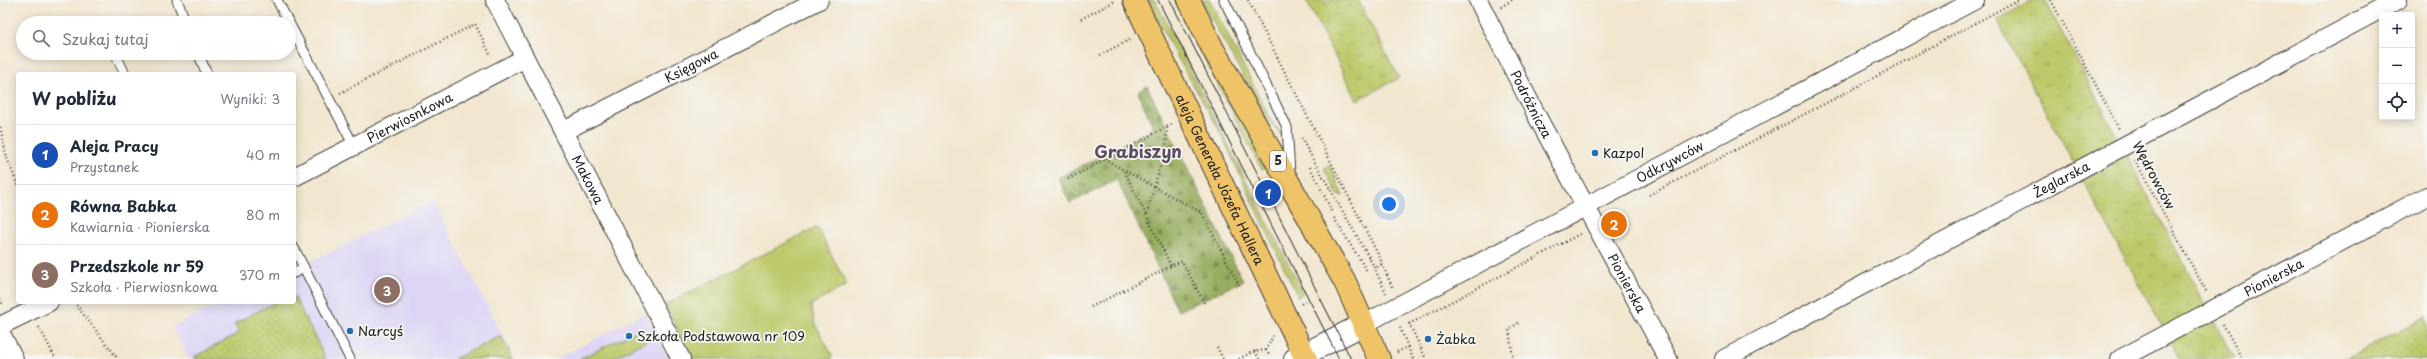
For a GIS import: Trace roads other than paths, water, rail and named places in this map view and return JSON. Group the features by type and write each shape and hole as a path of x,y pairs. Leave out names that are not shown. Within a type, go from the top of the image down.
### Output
{"main road":[{"name":"aleja Generała Józefa Hallera","path":"1134,0 1301,358"},
{"name":"5","path":"1189,0 1214,49 1345,282 1364,324 1386,356"}],"street":[{"name":"Makowa","path":"495,0 681,359"},
{"name":"Księgowa","path":"564,131 819,0"},
{"name":"Odkrywców","path":"1364,324 1975,0"},
{"name":"Żeglarska","path":"1724,359 2398,0"},
{"name":"Podróżnicza","path":"1484,2 1586,207"},
{"name":"Pierwiosnkowa","path":"296,176 525,58"},
{"name":"Pionierska","path":"2120,359 2427,196"},
{"name":"Pionierska","path":"1586,207 1668,359"},
{"path":"0,326 45,304"},
{"path":"1301,358 1364,324"}],"lane":[{"path":"176,0 183,16"},
{"path":"277,0 285,16"},
{"path":"1224,0 1287,127 1292,186"},
{"path":"296,36 354,146"},
{"path":"118,60 124,72"},
{"path":"201,60 206,72"},
{"path":"296,252 350,359"},
{"path":"296,273 305,272"}],"tram line":[{"path":"1158,0 1339,359"},
{"path":"1170,0 1351,359"}],"place":[{"name":"Kazpol","path":"1595,153"},
{"name":"Aleja Pracy","path":"1268,193"},
{"name":"Równa Babka","path":"1614,224"},
{"name":"Przedszkole nr 59","path":"387,290"},
{"name":"Narcyś","path":"350,331"},
{"name":"Szkoła Podstawowa nr 109","path":"629,336"},
{"name":"Żabka","path":"1428,339"}],"district":[{"name":"Grabiszyn","path":"1138,152"}]}
